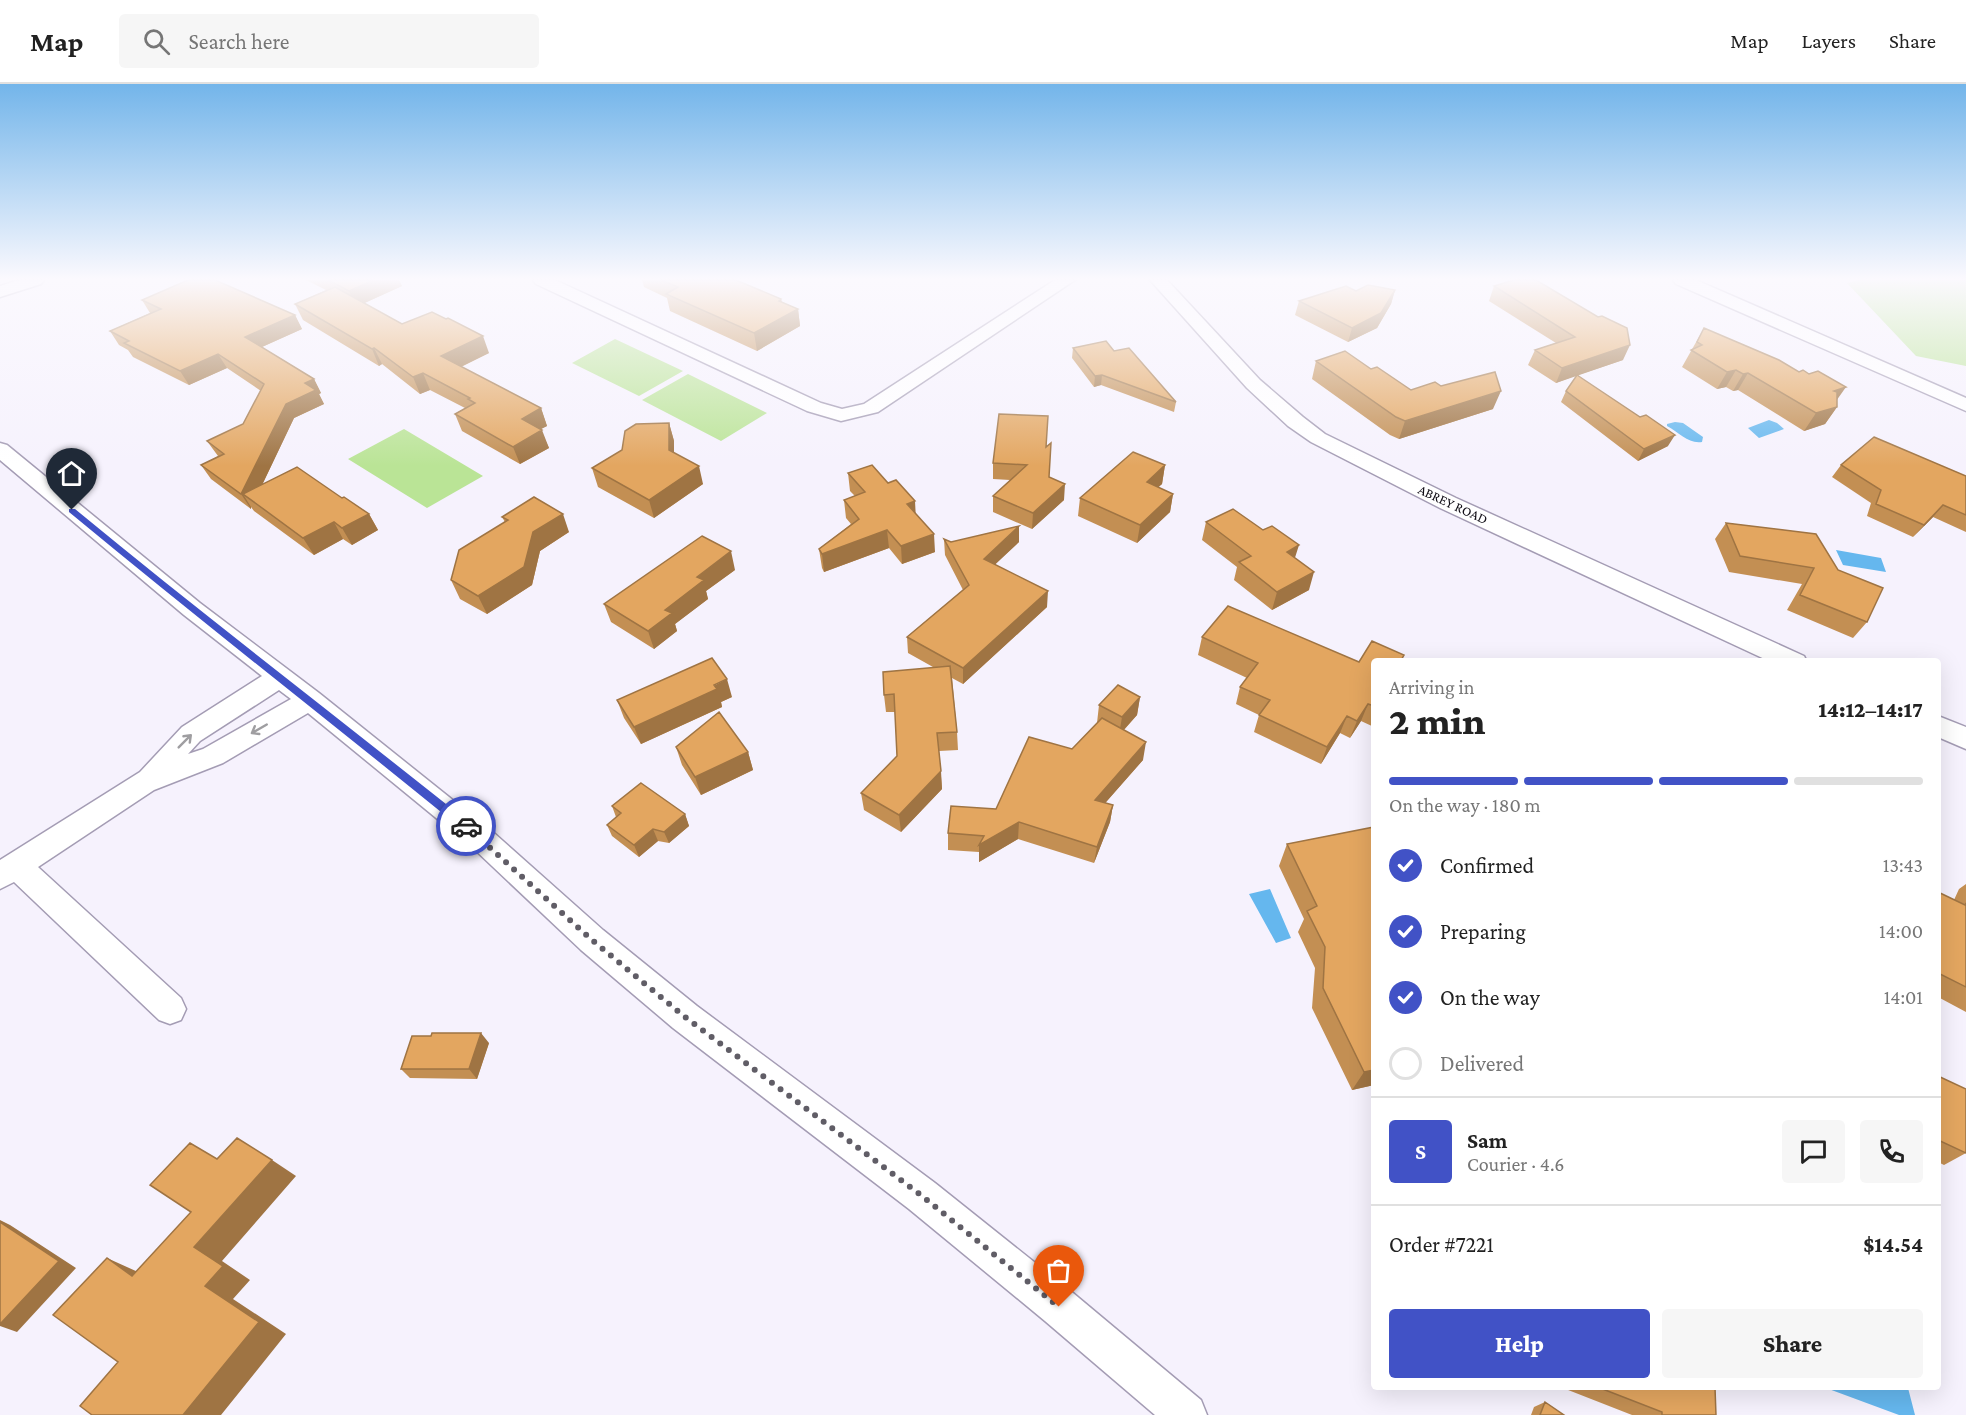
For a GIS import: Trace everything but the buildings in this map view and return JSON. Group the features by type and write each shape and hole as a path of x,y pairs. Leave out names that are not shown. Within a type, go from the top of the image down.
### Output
{"street":[{"path":"675,342 814,407 841,415 871,408 971,342"},
{"name":"ABREY ROAD","path":"1216,342 1260,390 1318,438 1438,498 1786,658"},
{"path":"1823,342 1966,405"},
{"path":"0,449 192,609 310,700 484,841 592,940 685,1017 922,1196 1059,1307 1186,1415"},
{"path":"170,1009 8,870 144,782 192,734 279,678"},
{"path":"144,782 213,756 310,700"},
{"path":"1941,727 1966,739"}],"green space":[{"path":"609,342 622,342 683,371 639,396 572,363"},
{"path":"1903,342 1966,342 1966,366 1916,356"},
{"path":"688,374 767,413 721,441 642,400"},
{"path":"404,429 483,476 427,508 348,459"}],"water":[{"path":"1769,420 1784,429 1759,438 1748,428"},
{"path":"1675,422 1683,423 1703,437 1702,442 1688,440 1667,426"},
{"path":"1836,550 1881,558 1886,572 1843,565"},
{"path":"1270,889 1291,938 1276,943 1249,894"},
{"path":"1831,1390 1909,1390 1915,1415 1899,1415"}],"way so far":[{"path":"466,826 592,940 685,1017 870,1159 922,1196 1059,1307"}],"route":[{"path":"72,510 192,609 310,700 466,826"}]}
